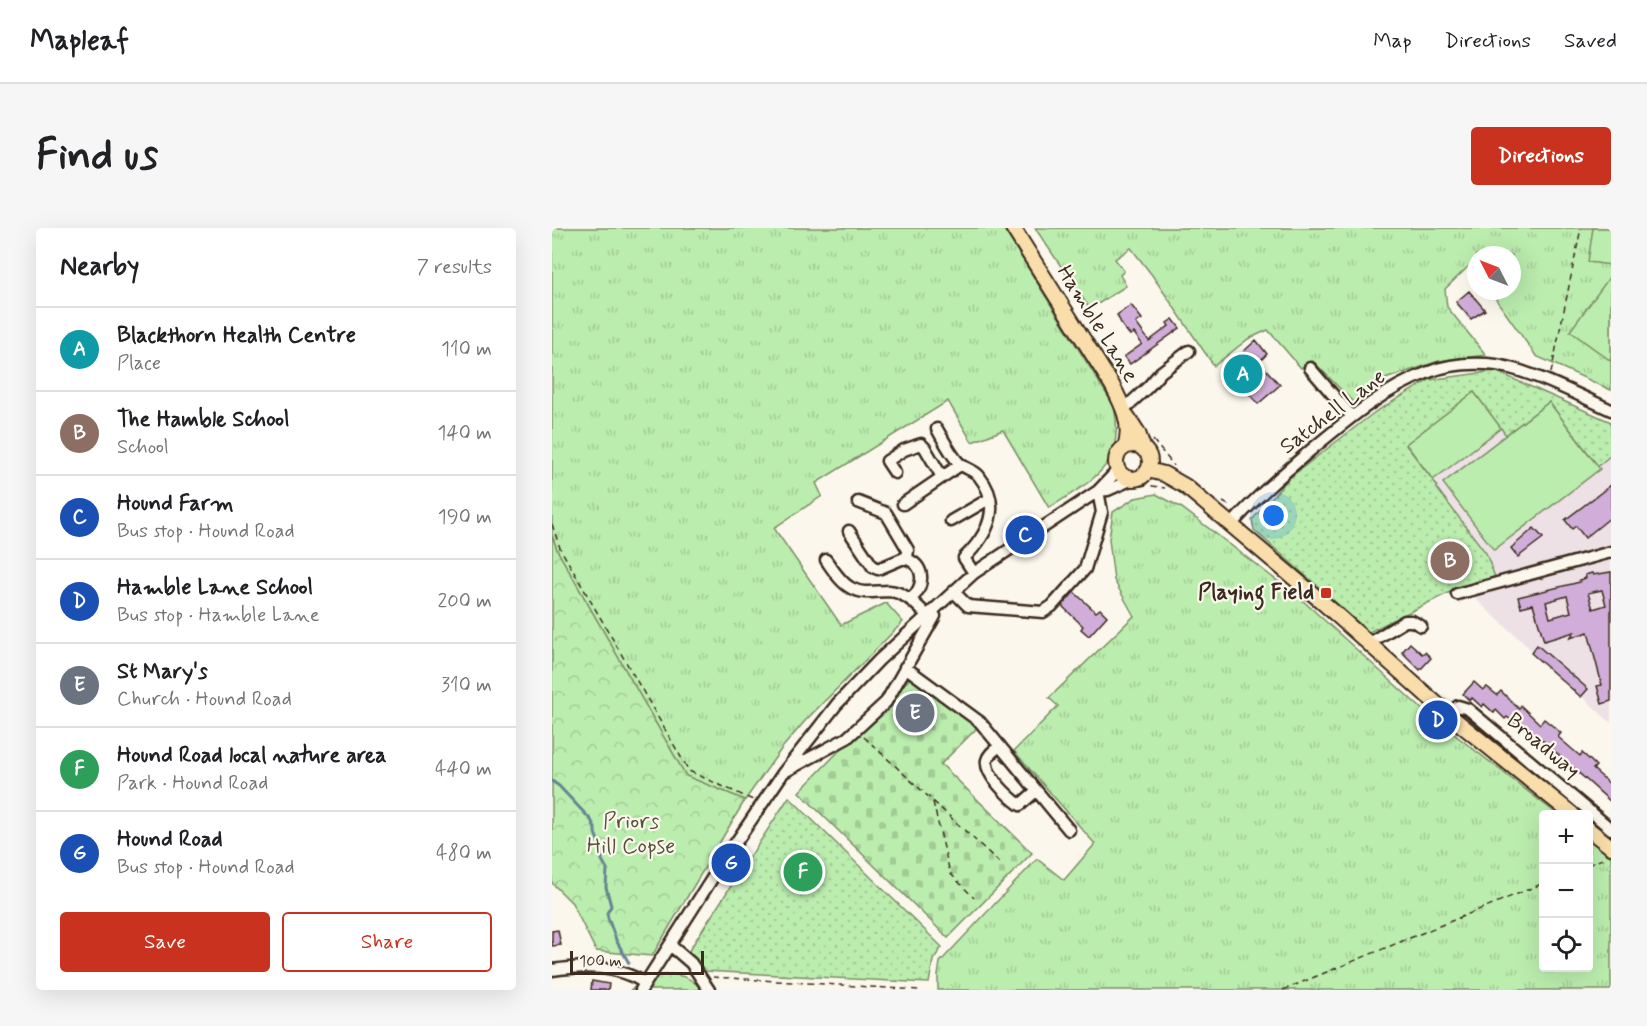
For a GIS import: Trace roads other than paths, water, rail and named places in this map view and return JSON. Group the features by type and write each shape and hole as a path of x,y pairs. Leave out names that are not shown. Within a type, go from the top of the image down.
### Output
{"main road":[{"name":"Hamble Lane","path":"1013,228 1112,385 1125,413 1128,441 1125,447"},
{"path":"1125,413 1138,433 1149,457 1148,470 1144,475 1133,479 1122,476 1118,470 1117,456 1125,447 1133,446 1144,450"},
{"path":"1148,470 1164,474 1185,486 1449,715 1567,810"},
{"path":"1593,833 1611,847"}],"street":[{"path":"1125,413 1161,372 1189,351"},
{"name":"Satchell Lane","path":"1231,525 1282,475 1352,417 1403,384 1430,371 1457,365 1488,364 1516,369 1611,410"},
{"path":"1310,369 1352,417"},
{"path":"937,429 960,465 979,476 990,499 992,510 988,527 977,546 964,558 974,573"},
{"path":"895,473 887,461 904,450 921,444 926,448 942,477"},
{"path":"903,504 960,465"},
{"path":"552,970 602,967 620,971 643,987 720,866 783,773 837,704 879,660 974,573 1098,492 1118,470"},
{"path":"1098,492 1133,479"},
{"path":"952,594 968,606 1043,612 1052,606 1085,569 1102,512 1098,492"},
{"path":"951,521 990,499"},
{"path":"858,502 886,513 908,550 907,558"},
{"path":"849,531 873,567 878,568 907,558 918,567 921,576 919,591 911,600"},
{"path":"1457,594 1611,552"},
{"path":"826,560 849,588 874,593 890,591 911,600 928,616"},
{"path":"783,773 847,738 886,702 930,623 952,594"},
{"path":"1369,644 1405,621 1412,621 1421,626"},
{"path":"905,667 980,722 1069,830"},
{"name":"Broadway","path":"1449,715 1458,706 1468,709 1611,829"},
{"path":"1000,746 990,754 986,762 990,776 1020,805 1036,791"},
{"path":"670,945 691,963 710,990"}],"waterway":[{"path":"552,781 591,820 595,828 602,851 602,860 607,869 606,887 611,906 607,913 608,918 616,940 629,963"}],"place":[{"name":"Blackthorn Health Centre","path":"1243,374"},
{"name":"Hound Farm","path":"1025,535"},
{"name":"The Hamble School","path":"1450,561"},
{"name":"Playing Field","path":"1326,593"},
{"name":"St Mary's","path":"915,713"},
{"name":"Hamble Lane School","path":"1438,720"},
{"name":"Hound Road","path":"731,863"},
{"name":"Hound Road local nature area","path":"803,872"}],"park label":[{"name":"Priors Hill Copse","path":"631,834"}]}
